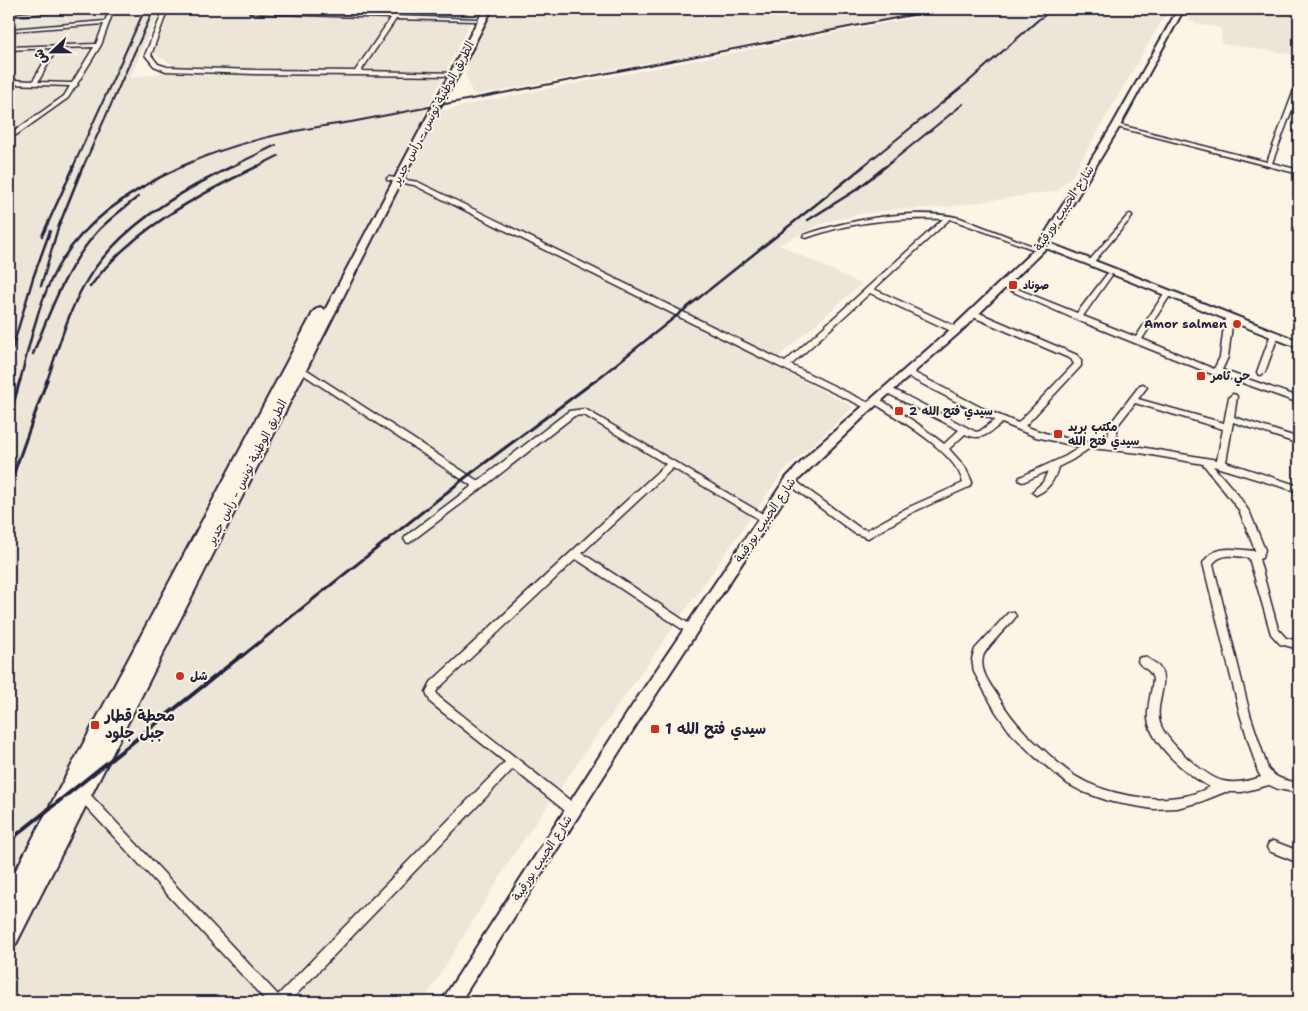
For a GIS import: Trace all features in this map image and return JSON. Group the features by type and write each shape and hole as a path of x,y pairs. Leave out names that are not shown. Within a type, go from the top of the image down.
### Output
{"main road":[{"name":"الطريق الوطنية تونس - رأس جدير","path":"451,74 488,9"},
{"name":"شارع الحبيب بورقيبة","path":"450,1002 573,810 790,481 816,454 872,403 974,314 1041,247 1116,126 1181,9"},
{"name":"الطريق الوطنية تونس - رأس جدير","path":"9,902 296,366 393,180 438,102 480,14"},
{"path":"1041,247 1091,262 1138,283 1299,346"},
{"path":"1041,247 1109,275 1138,283"},
{"name":"الطريق الوطنية تونس - رأس جدير","path":"9,937 296,366"}],"street":[{"path":"9,15 83,9"},
{"path":"9,138 61,101 75,85 98,45 112,9"},
{"path":"166,9 148,52 150,61 160,67 190,71 451,74"},
{"path":"316,15 321,9"},
{"path":"360,16 366,9"},
{"path":"357,73 400,9"},
{"path":"252,12 394,18 480,14"},
{"path":"20,19 24,14"},
{"path":"11,33 106,22"},
{"path":"11,33 16,25"},
{"path":"9,48 55,48 98,45"},
{"path":"34,84 55,48"},
{"path":"9,82 75,85"},
{"path":"1269,164 1292,111 1299,85"},
{"path":"1116,126 1299,172"},
{"path":"393,180 412,182 424,187 681,312 785,366 872,403 945,448 954,456 968,482 966,486 910,510 868,534 857,531 790,481"},
{"path":"1091,262 1130,216"},
{"path":"785,366 948,217"},
{"path":"806,236 826,228 880,219 948,217 1041,247"},
{"path":"1078,317 1109,275"},
{"path":"1003,286 1211,371 1217,371 1299,400"},
{"path":"869,290 956,330"},
{"path":"1137,341 1167,294"},
{"path":"974,314 1077,360 1078,364 1019,427"},
{"path":"1217,371 1224,358 1229,318"},
{"path":"1261,372 1274,336"},
{"path":"296,366 479,486"},
{"path":"908,373 1000,420 1039,434 1089,445 1111,446 1221,464 1299,489"},
{"path":"1111,446 1114,424 1143,387"},
{"path":"888,390 964,430 978,435 1000,420"},
{"path":"1221,464 1233,397"},
{"path":"1133,400 1228,428"},
{"path":"408,539 572,413 578,412 584,412 765,519"},
{"path":"1229,418 1299,441"},
{"path":"945,448 964,430"},
{"path":"1023,479 1054,466 1089,445"},
{"path":"1206,462 1218,479 1239,502 1248,518 1260,550 1259,555 1219,553 1211,557 1208,563 1245,714 1263,772 1270,780 1278,784 1299,788"},
{"path":"573,810 435,700 431,692 434,685 672,464"},
{"path":"1036,492 1046,486 1054,466"},
{"path":"576,554 691,630"},
{"path":"1253,555 1274,631 1283,640 1299,645"},
{"path":"1011,616 980,652 977,660 977,669 1012,728 1059,771 1078,784 1096,792 1159,804 1192,800 1224,787 1246,786 1270,780"},
{"path":"1143,661 1150,663 1159,677 1153,719 1157,732 1166,744 1191,768 1224,787"},
{"path":"280,1002 512,762"},
{"path":"82,794 275,1002"},
{"path":"1273,847 1299,857"}],"shaded area":[{"path":"9,9 160,9 130,78 158,74 174,65 153,53 171,9 477,9 423,116 475,103 960,9 1148,9 1166,13 1072,176 1057,191 945,207 901,209 858,214 820,224 779,245 861,284 770,364 853,407 782,473 517,849 423,1002 9,1002"},
{"path":"493,9 938,9 475,95 465,74 469,67 465,65"},
{"path":"1190,9 1299,9 1299,55 1222,44 1221,28 1195,24 1196,22 1189,21"}],"railway":[{"path":"73,167 145,9"},
{"path":"83,167 154,9"},
{"path":"180,167 242,144 285,133 943,9"},
{"path":"862,167 968,82 1038,20 1054,9"},
{"path":"885,167 963,104"},
{"path":"232,166 276,145"},
{"path":"90,287 106,267 125,249 167,216 212,189 278,156"},
{"path":"42,236 74,166"},
{"path":"41,286 58,228 83,166"},
{"path":"20,381 35,323 50,281 68,251 81,235 112,208 147,185 183,166"},
{"path":"47,381 63,332 78,296 97,265 130,230 149,215 191,188 232,166"},
{"path":"595,381 864,166"},
{"path":"808,220 856,190 886,166"},
{"path":"33,354 60,290 76,260 97,232 138,197"},
{"path":"9,360 33,278 50,231"},
{"path":"12,381 15,371"},
{"path":"9,390 12,380"},
{"path":"9,419 20,380"},
{"path":"9,487 47,380"},
{"path":"241,657 466,477 596,380"},
{"path":"9,841 242,655"}],"place":[{"name":"صوناد","path":"1013,285"},
{"name":"Amor salmen","path":"1237,324"},
{"name":"حي ثامر","path":"1201,376"},
{"name":"2 سيدي فتح الله","path":"899,411"},
{"name":"مكتب بريد سيدي فتح الله","path":"1058,434"},
{"name":"شل","path":"180,676"},
{"name":"محطة قطار جبل جلود","path":"95,725"},
{"name":"سيدي فتح الله 1","path":"655,729"}]}
